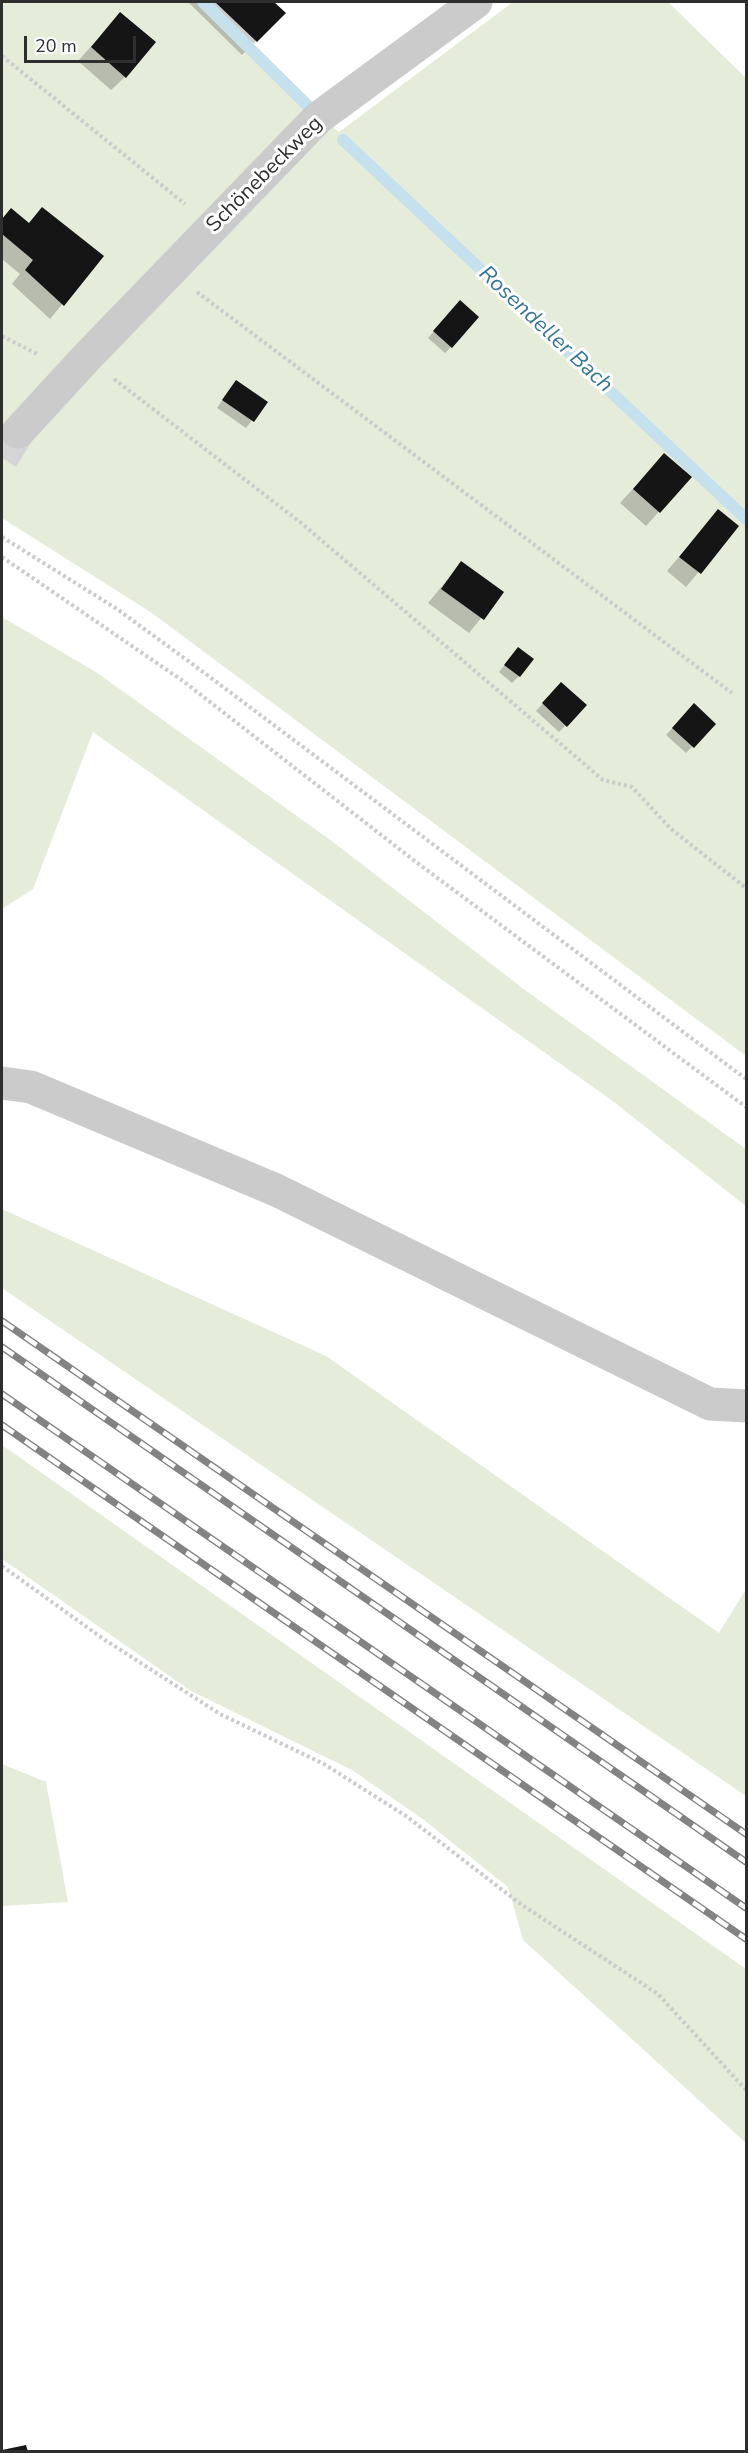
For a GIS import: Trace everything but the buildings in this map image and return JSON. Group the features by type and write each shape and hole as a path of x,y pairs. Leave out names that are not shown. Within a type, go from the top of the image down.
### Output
{"street":[{"name":"Schönebeckweg","path":"18,432 80,364 318,118 476,2"},
{"path":"2,1083 31,1087 276,1190 710,1404 747,1406"}],"path":[{"path":"2,56 213,227"},
{"path":"170,272 732,693"},
{"path":"80,364 168,423 300,522 603,780 632,787 671,829 747,888"},
{"path":"2,537 117,609 747,1079"},
{"path":"2,557 183,681 416,862 747,1107"},
{"path":"2,1566 105,1640 220,1714 324,1764 406,1816 522,1905 658,1994 747,2090"}],"green space":[{"path":"2,2 199,2 300,103 339,132 513,2 668,2 746,78 746,1056 152,613 2,518"},
{"path":"2,617 96,672 333,842 529,993 746,1149 746,1206 610,1099 93,732 33,889 2,909"},
{"path":"2,1209 326,1356 719,1633 746,1589 746,1796 2,1288"},
{"path":"2,1445 746,1969 746,2143 523,1940 508,1887 424,1820 352,1770 191,1691 2,1559"},
{"path":"2,1764 46,1782 68,1902 2,1906"}],"waterway":[{"name":"Rosendeller Bach","path":"203,2 307,105"},
{"name":"Rosendeller Bach","path":"343,140 746,519"}],"tunnel":[{"path":"2,458 18,432"}],"railway":[{"path":"2,1321 746,1834"},
{"path":"2,1347 746,1862"},
{"path":"2,1394 746,1908"},
{"path":"2,1425 746,1939"}]}
